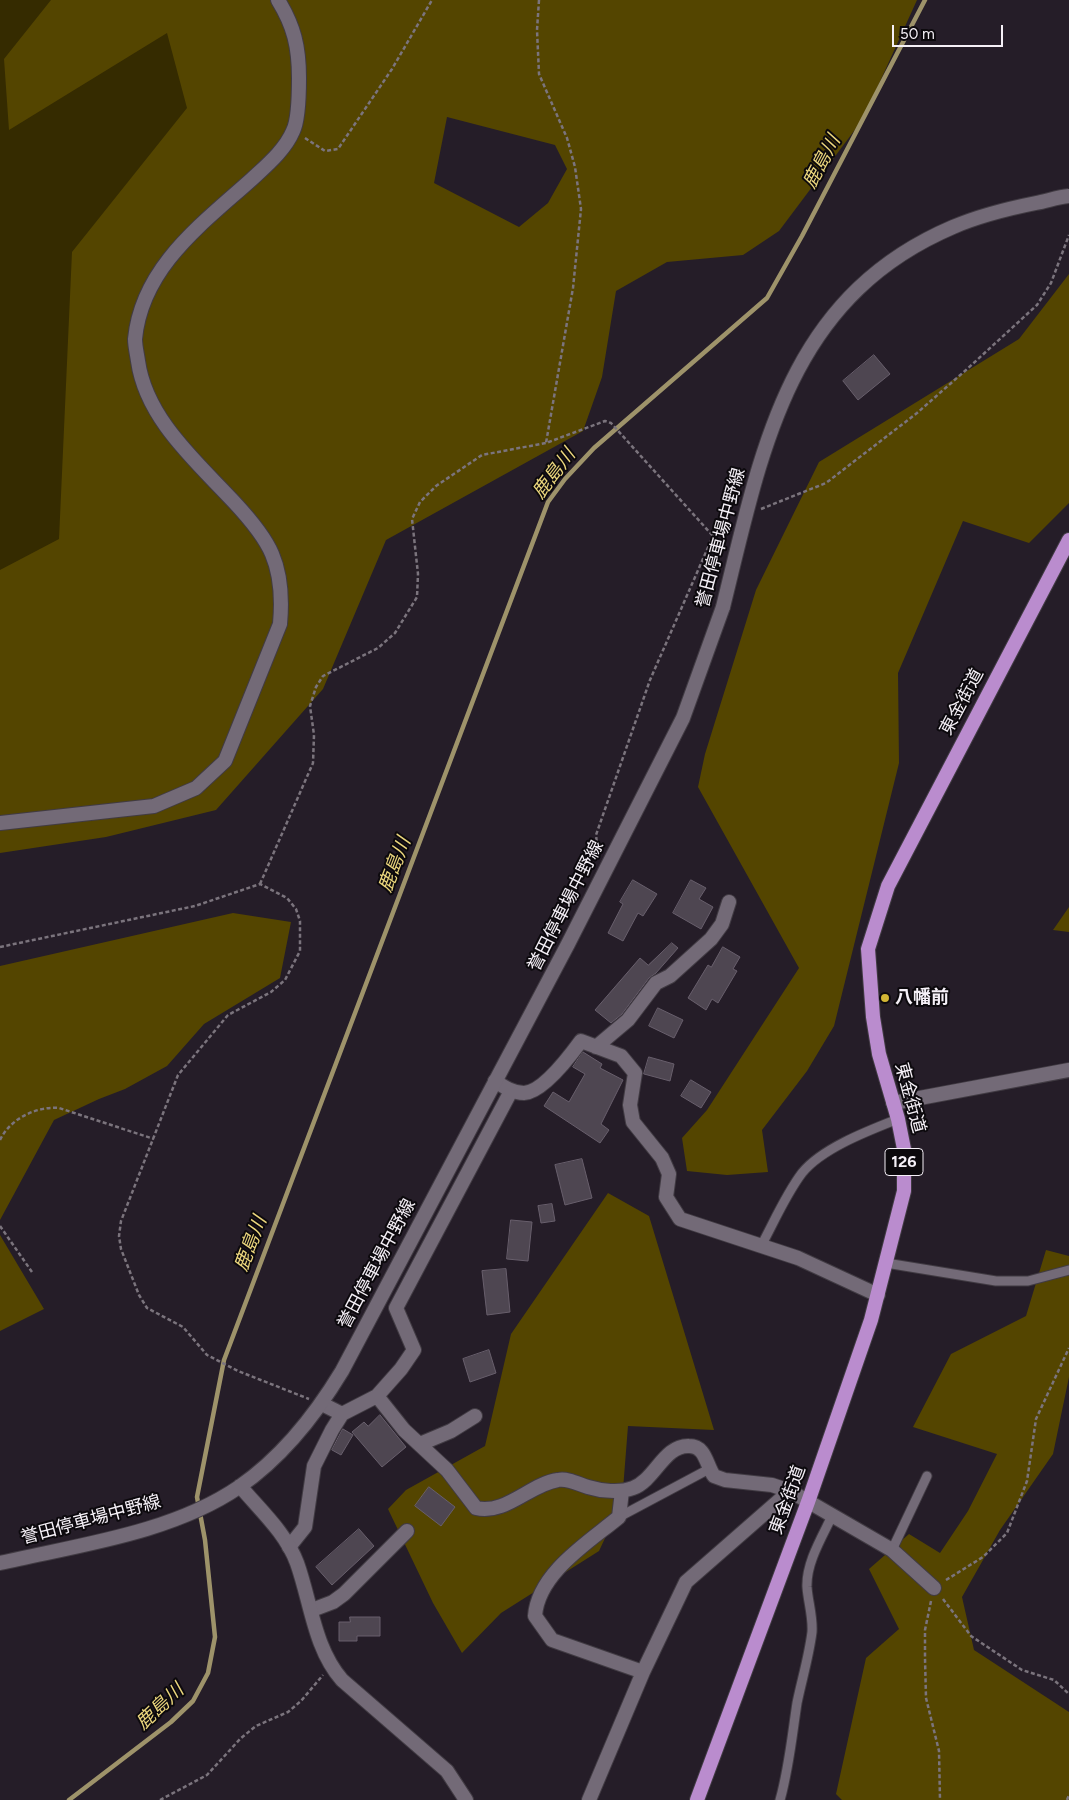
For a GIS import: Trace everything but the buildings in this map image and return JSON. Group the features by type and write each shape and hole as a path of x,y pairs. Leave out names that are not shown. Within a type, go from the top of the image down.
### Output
{"highway":[{"name":"東金街道","path":"697,1800 808,1502 871,1320 904,1191 904,1149 898,1119 879,1054 873,1017 868,949 888,886 1069,540"}],"street":[{"path":"0,823 154,806 196,788 225,761 280,624 282,604 272,554 257,529 173,436 153,406 140,375 135,340 144,299 163,265 182,243 275,158 294,130 299,89 299,53 290,19 278,0"},
{"name":"誉田停車場中野線","path":"0,1563 138,1532 213,1502 240,1486 279,1452 322,1404 342,1371 606,870 682,718 723,607 749,499 767,440 790,383 825,323 874,275 924,240 985,214 1069,196"},
{"path":"596,1047 628,1020 656,983 670,976 711,939 722,924 729,902"},
{"path":"495,1081 511,1090 525,1093 542,1085 581,1042 622,1056 635,1073 630,1105 633,1122 662,1158 669,1174 666,1197 680,1219 798,1258 878,1295"},
{"path":"893,1103 1069,1070"},
{"path":"289,1547 305,1527 314,1466 342,1414 377,1396 401,1369 414,1350 396,1308 511,1090"},
{"path":"377,1396 404,1430 447,1470 476,1508 484,1510 496,1508 543,1484 560,1479 590,1488 622,1492 647,1481 670,1453 679,1447 697,1447 703,1453 714,1476 725,1480 772,1485 790,1491 892,1550 934,1588"},
{"path":"322,1404 342,1414"},
{"path":"420,1444 451,1431 475,1416"},
{"path":"240,1486 283,1536 289,1547 296,1562 330,1666 342,1680 448,1771 466,1800"},
{"path":"589,1800 643,1672 686,1582 790,1491"},
{"path":"622,1492 619,1516 550,1577 541,1591 535,1616 552,1640 643,1672"},
{"path":"312,1610 334,1602 344,1594 407,1532"}],"lane":[{"path":"761,1246 803,1172 830,1150 864,1132 898,1119"},
{"path":"886,1262 996,1281 1028,1281 1069,1270"},
{"path":"619,1516 710,1469"},
{"path":"892,1550 927,1476"},
{"path":"780,1800 788,1769 797,1704 812,1634 807,1586 808,1577 815,1550 832,1516"}],"path":[{"path":"294,130 325,151 338,148 392,69 432,0"},
{"path":"539,0 537,30 539,74 567,138 575,167 580,209 573,288 546,443"},
{"path":"754,511 826,483 917,413 1037,305 1051,283 1069,235"},
{"path":"260,884 313,763 314,735 310,706 316,687 323,676 378,648 395,633 417,597 418,574 412,519 420,502 436,486 482,455 546,443 605,421 611,423 713,536"},
{"path":"606,870 597,850 596,835 650,680 713,536 727,522 736,518"},
{"path":"0,947 195,906 260,884 287,898 296,909 300,921 300,951 285,980 271,992 228,1015 178,1075 122,1221 119,1236 121,1249 138,1295 147,1308 183,1327 207,1355 214,1359 229,1367 322,1404"},
{"path":"0,1140 4,1132 16,1122 32,1112 47,1107 59,1108 154,1139"},
{"path":"0,1226 32,1272"},
{"path":"940,1800 939,1751 926,1698 924,1658 925,1630 934,1588 983,1557 1007,1533 1027,1481 1036,1419 1069,1348"},
{"path":"934,1588 972,1636 1022,1670 1054,1680 1069,1694"},
{"path":"160,1800 206,1775 241,1738 256,1726 288,1712 302,1701 330,1666"},
{"path":"1067,1800 1069,1795"}],"shaded area":[{"path":"0,0 186,0 193,35 160,567 0,755"},
{"path":"51,0 917,0 863,119 779,231 743,255 667,262 616,291 602,377 583,431 386,540 323,689 216,810 106,837 0,853 0,570 59,539 72,252 187,108 167,33 9,130 4,59","holes":["447,117 555,145 567,169 548,203 519,227 434,183"]},
{"path":"1069,274 1069,503 1029,543 963,521 898,673 899,763 834,1026 807,1071 762,1130 768,1172 727,1175 687,1171 682,1138 707,1110 799,968 698,787 705,754 756,590 819,462 1019,339"},
{"path":"1069,907 1069,932 1053,930"},
{"path":"233,913 291,922 280,978 204,1024 167,1066 125,1089 54,1120 0,1220 0,966"},
{"path":"608,1193 649,1216 714,1430 628,1426 622,1502 599,1551 501,1613 462,1653 433,1603 388,1509 406,1490 485,1446 511,1334"},
{"path":"0,1235 44,1309 0,1331"},
{"path":"1046,1250 1069,1256 1069,1377 1053,1454 1000,1530 962,1597 974,1650 1069,1712 1069,1800 842,1800 836,1794 866,1658 899,1629 869,1569 909,1534 940,1553 968,1511 997,1454 913,1427 951,1354 1026,1316"}],"waterway":[{"name":"鹿島川","path":"69,1800 171,1722 193,1701 208,1673 215,1637 205,1540 197,1497 224,1360 548,502 565,479 594,448 767,298 802,236 925,0"}],"place":[{"name":"八幡前","path":"885,998"}]}
